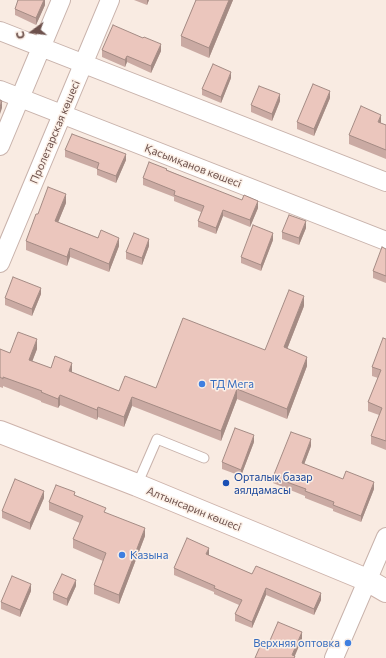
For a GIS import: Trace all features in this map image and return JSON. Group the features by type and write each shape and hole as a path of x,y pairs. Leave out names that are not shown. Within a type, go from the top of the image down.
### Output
{"street":[{"path":"0,146 60,0"},
{"name":"Пролетарская көшесі","path":"0,263 110,0"},
{"path":"0,30 386,182"},
{"name":"Қасымқанов көшесі","path":"0,90 386,241"},
{"name":"Алтынсарин көшесі","path":"0,432 137,485 367,580 386,591"},
{"path":"334,658 386,537"}],"lane":[{"path":"137,485 157,439 204,458"}],"building":[{"path":"18,0 44,0 36,18 15,9"},
{"path":"196,0 229,0 209,48 181,36"},
{"path":"113,25 161,44 151,66 127,56 125,60 102,50"},
{"path":"213,64 231,72 221,97 202,89"},
{"path":"313,84 330,91 314,129 297,122"},
{"path":"259,86 280,94 272,114 251,105"},
{"path":"361,106 381,115 378,122 386,125 386,150 349,135"},
{"path":"72,134 126,154 116,176 97,169 99,163 65,150"},
{"path":"149,162 242,200 244,195 258,201 250,220 223,210 216,228 198,221 204,206 174,195 175,191 143,178"},
{"path":"48,187 66,194 55,221 98,238 101,230 119,238 109,264 70,248 67,257 26,241"},
{"path":"289,215 306,221 299,238 282,232"},
{"path":"253,225 273,233 261,265 241,257"},
{"path":"134,233 149,239 142,258 126,252"},
{"path":"382,247 386,249 386,276 373,271"},
{"path":"13,277 41,288 32,309 5,298"},
{"path":"289,290 304,296 284,347 307,357 287,409 237,389 221,431 132,397 124,417 98,407 97,410 60,395 58,399 41,392 42,391 0,377 0,349 10,353 18,332 37,339 29,360 51,368 55,356 72,363 69,371 119,391 125,376 156,388 183,318 265,350"},
{"path":"383,338 386,339 386,441 371,436 382,408 368,402 381,370 372,367"},
{"path":"235,428 254,435 241,470 222,462"},
{"path":"291,432 311,439 302,463 343,479 346,471 374,482 361,516 333,505 334,502 305,491 306,489 273,477"},
{"path":"15,479 44,491 30,523 2,511"},
{"path":"56,485 75,492 74,495 106,508 104,512 145,528 119,595 94,585 106,553 73,539 83,516 49,502"},
{"path":"187,538 209,548 206,554 252,574 256,566 321,593 314,609 266,588 252,622 235,614 242,600 174,568"},
{"path":"62,574 76,580 67,599 53,593"},
{"path":"12,576 31,584 20,610 1,602"},
{"path":"278,622 302,632 292,655 295,656 294,658 255,658 262,642 268,645"}],"place":[{"name":"ТД Мега","path":"202,384"},
{"name":"Орталық базар аялдамасы","path":"226,483"},
{"name":"Казына","path":"122,555"},
{"name":"Верхняя оптовка","path":"348,643"}]}
